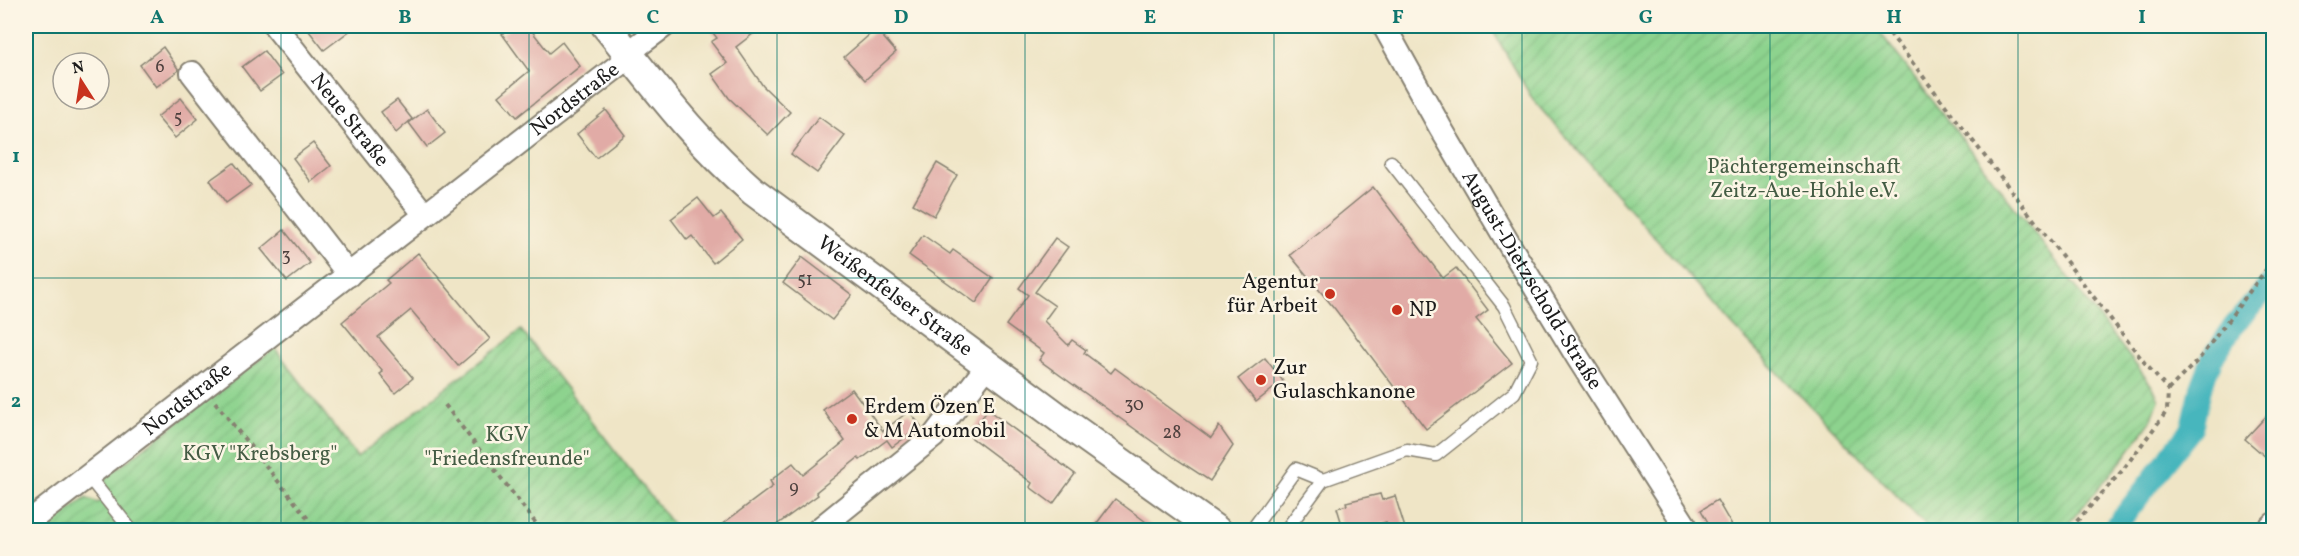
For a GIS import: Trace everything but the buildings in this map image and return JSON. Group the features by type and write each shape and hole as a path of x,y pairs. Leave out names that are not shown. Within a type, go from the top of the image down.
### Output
{"street":[{"name":"Neue Straße","path":"275,26 425,215"},
{"name":"Weißenfelser Straße","path":"606,26 681,121 715,158 740,180 789,219 1216,531"},
{"path":"629,55 664,26"},
{"name":"August-Dietzschold-Straße","path":"1384,26 1440,127 1578,358 1688,531"},
{"name":"Nordstraße","path":"26,524 618,66 629,55"},
{"path":"192,73 350,274"},
{"path":"818,531 933,437 988,365"},
{"path":"2268,531 2274,524"}],"lane":[{"path":"1286,531 1323,480 1407,450 1436,455 1514,393 1531,360 1504,306 1391,162"},
{"path":"1252,531 1296,469 1323,480"},
{"path":"88,476 131,531"}],"path":[{"path":"1884,26 2168,390"},
{"path":"2069,531 2122,471 2167,411 2168,390 2199,359 2274,259"},
{"path":"204,387 316,531"},
{"path":"445,405 541,531"}],"green space":[{"name":"Pächtergemeinschaft Zeitz-Aue-Hohle e.V.","path":"1490,26 1875,26 2152,386 2159,400 2151,421 2124,458 2063,530 1930,530 1732,325 1533,100"},
{"path":"521,330 677,530 43,530 86,498 98,503 107,496 105,478 275,348 357,457"}],"waterway":[{"path":"2113,530 2192,428 2201,388 2212,359 2233,327 2274,280"}],"place":[{"name":"Agentur für Arbeit","path":"1330,294"},
{"name":"NP","path":"1397,310"},
{"name":"Zur Gulaschkanone","path":"1261,380"},
{"name":"Erdem Özen E & M Automobil","path":"852,419"}],"park label":[{"name":"KGV \"Friedensfreunde\"","path":"507,447"},
{"name":"KGV \"Krebsberg\"","path":"260,454"}]}
